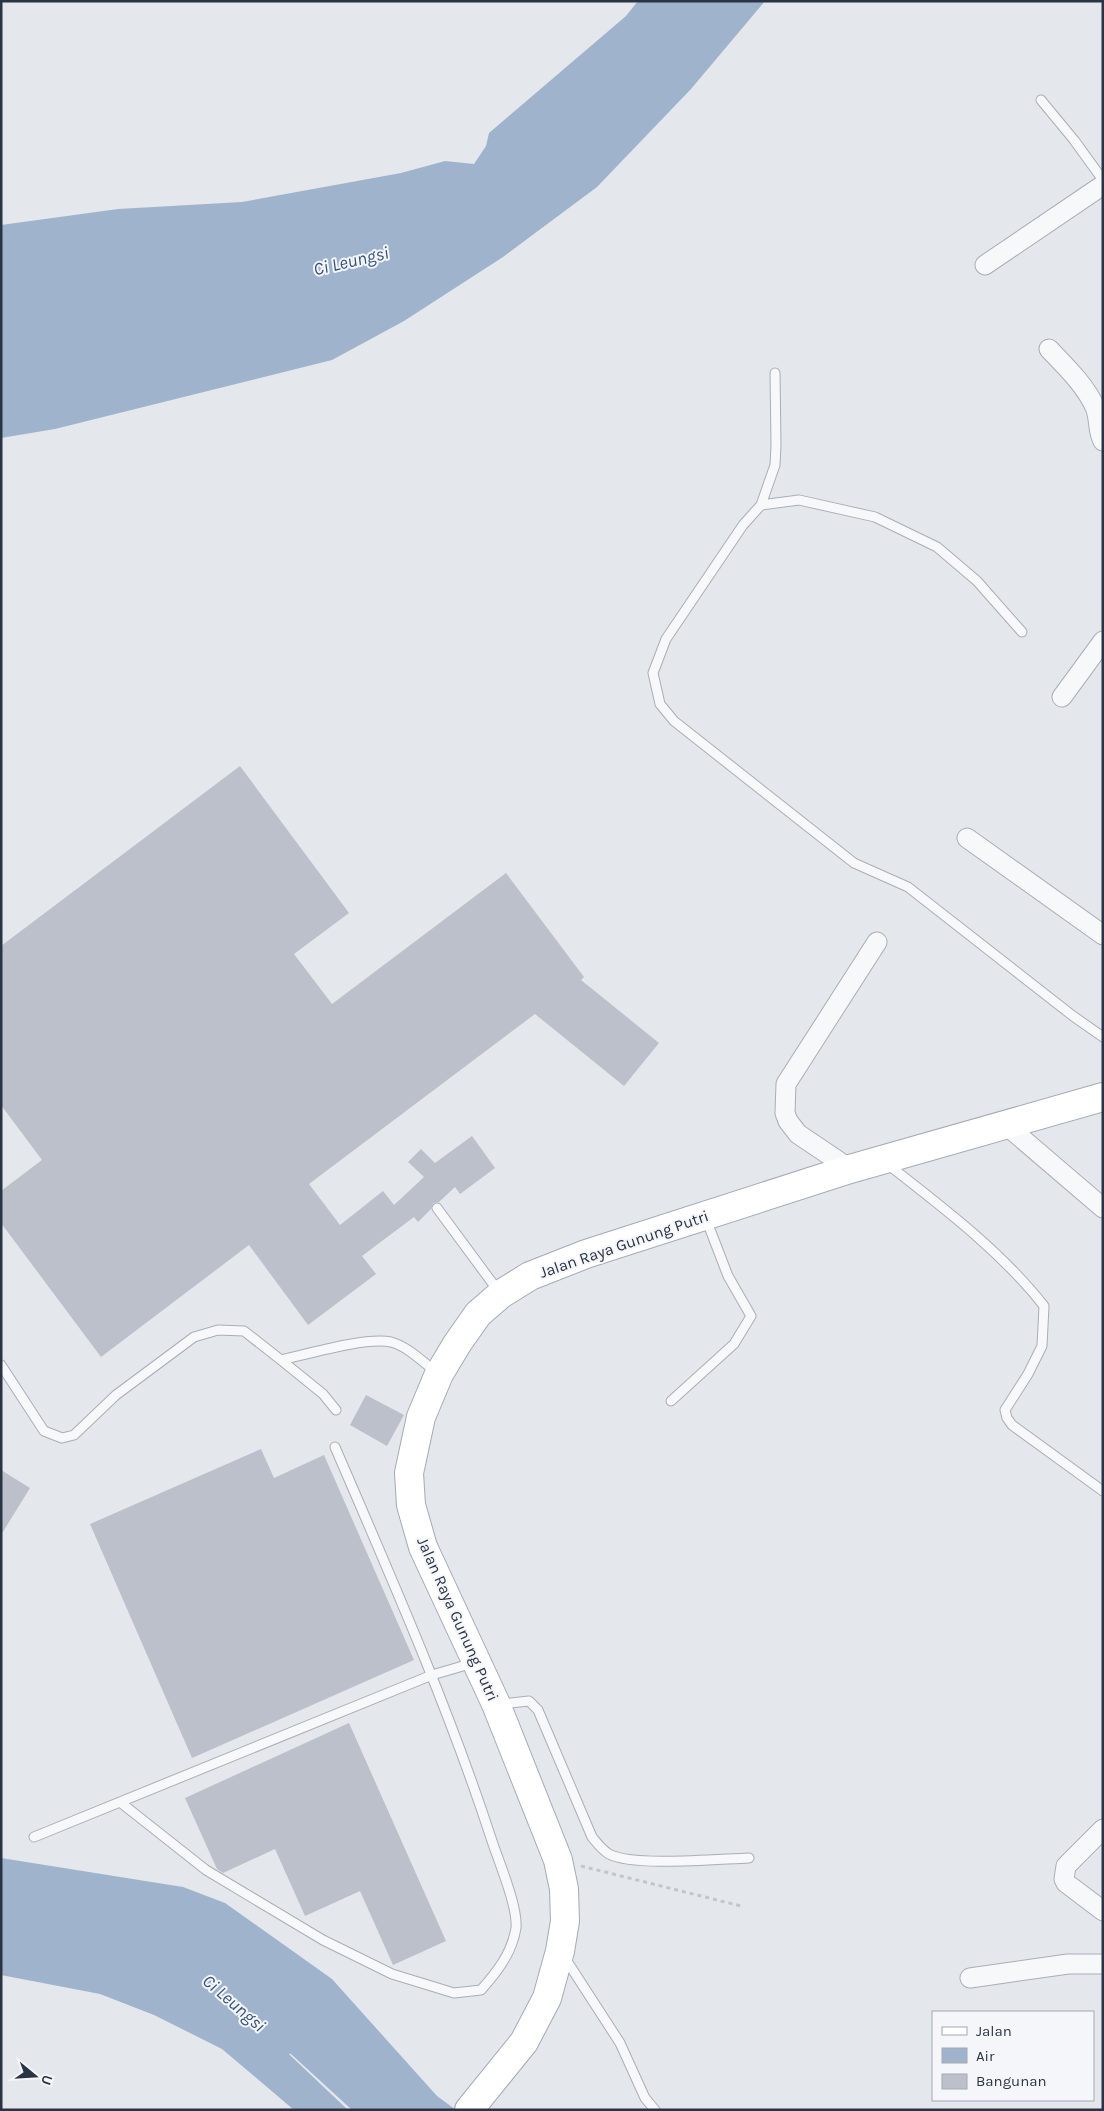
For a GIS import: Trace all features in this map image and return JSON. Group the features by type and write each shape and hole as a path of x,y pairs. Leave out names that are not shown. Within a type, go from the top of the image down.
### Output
{"main road":[{"name":"Jalan Raya Gunung Putri","path":"469,2110 524,2042 547,1998 560,1951 565,1921 564,1889 558,1860 496,1704 423,1546 411,1504 409,1473 412,1451 421,1417 438,1374 478,1314 500,1294 530,1276 586,1254 850,1169 1103,1097"}],"street":[{"path":"985,265 1103,185"},
{"path":"1049,349 1078,380 1096,408 1100,436 1103,441"},
{"path":"1062,697 1103,641"},
{"path":"967,838 1103,935"},
{"path":"850,1169 798,1134 793,1128 785,1113 786,1084 877,942"},
{"path":"1006,1126 1103,1208"},
{"path":"1103,1829 1066,1866 1064,1879 1066,1883 1103,1911"},
{"path":"970,1978 1068,1964 1103,1964"}],"lane":[{"path":"1041,100 1074,140 1103,180"},
{"path":"775,373 775,464 761,505 743,526 666,639 653,673 660,704 674,721 854,863 908,888 1072,1016 1103,1037"},
{"path":"761,505 799,500 875,516 937,547 977,581 1022,632"},
{"path":"882,1160 949,1212 1028,1286 1044,1306 1042,1346 1028,1374 1005,1410 1007,1418 1012,1425 1103,1491"},
{"path":"437,1208 500,1294"},
{"path":"671,1401 734,1344 751,1316 728,1276 705,1216"},
{"path":"1,1365 44,1430 62,1438 74,1435 116,1396 194,1337 218,1330 244,1331 323,1394 336,1410"},
{"path":"280,1360 369,1341 392,1342 410,1352 438,1374"},
{"path":"120,1802 206,1870 323,1940 401,1977 454,1994 481,1990 496,1974 508,1953 516,1927 514,1911 473,1783 432,1675 335,1447"},
{"path":"34,1837 432,1675 475,1662"},
{"path":"496,1704 529,1701 538,1710 592,1837 608,1853 619,1858 655,1861 749,1858"},
{"path":"560,1951 620,2043 645,2098 655,2110"}],"path":[{"path":"558,1860 741,1906"}],"water":[{"path":"638,1 765,1 691,89 597,187 503,257 404,321 332,360 55,429 1,438 1,225 118,209 242,202 401,173 445,161 474,164 486,146 489,133 626,16"},
{"path":"1,1858 183,1887 225,1903 332,1979 437,2096 456,2110 352,2110 218,1987 348,2110 294,2110 222,2049 154,2015 100,1994 1,1975"}],"building":[{"path":"240,766 349,913 294,954 332,1004 506,873 584,977 581,980 659,1043 624,1086 535,1014 309,1184 340,1225 383,1191 394,1205 424,1177 408,1162 421,1149 435,1163 472,1136 495,1168 460,1194 455,1187 439,1202 433,1203 431,1209 418,1222 414,1217 362,1256 376,1274 308,1325 249,1245 101,1357 1,1223 1,1191 42,1160 1,1105 1,946"},
{"path":"366,1395 404,1415 387,1446 350,1425"},
{"path":"261,1449 274,1478 324,1455 414,1660 192,1758 90,1524"},
{"path":"1,1470 30,1488 1,1535"},
{"path":"349,1723 446,1941 393,1965 360,1891 305,1916 275,1849 223,1873 217,1869 185,1798"}],"waterway":[{"name":"Ci Leungsi","path":"169,1958 205,1975 280,2042"}]}
